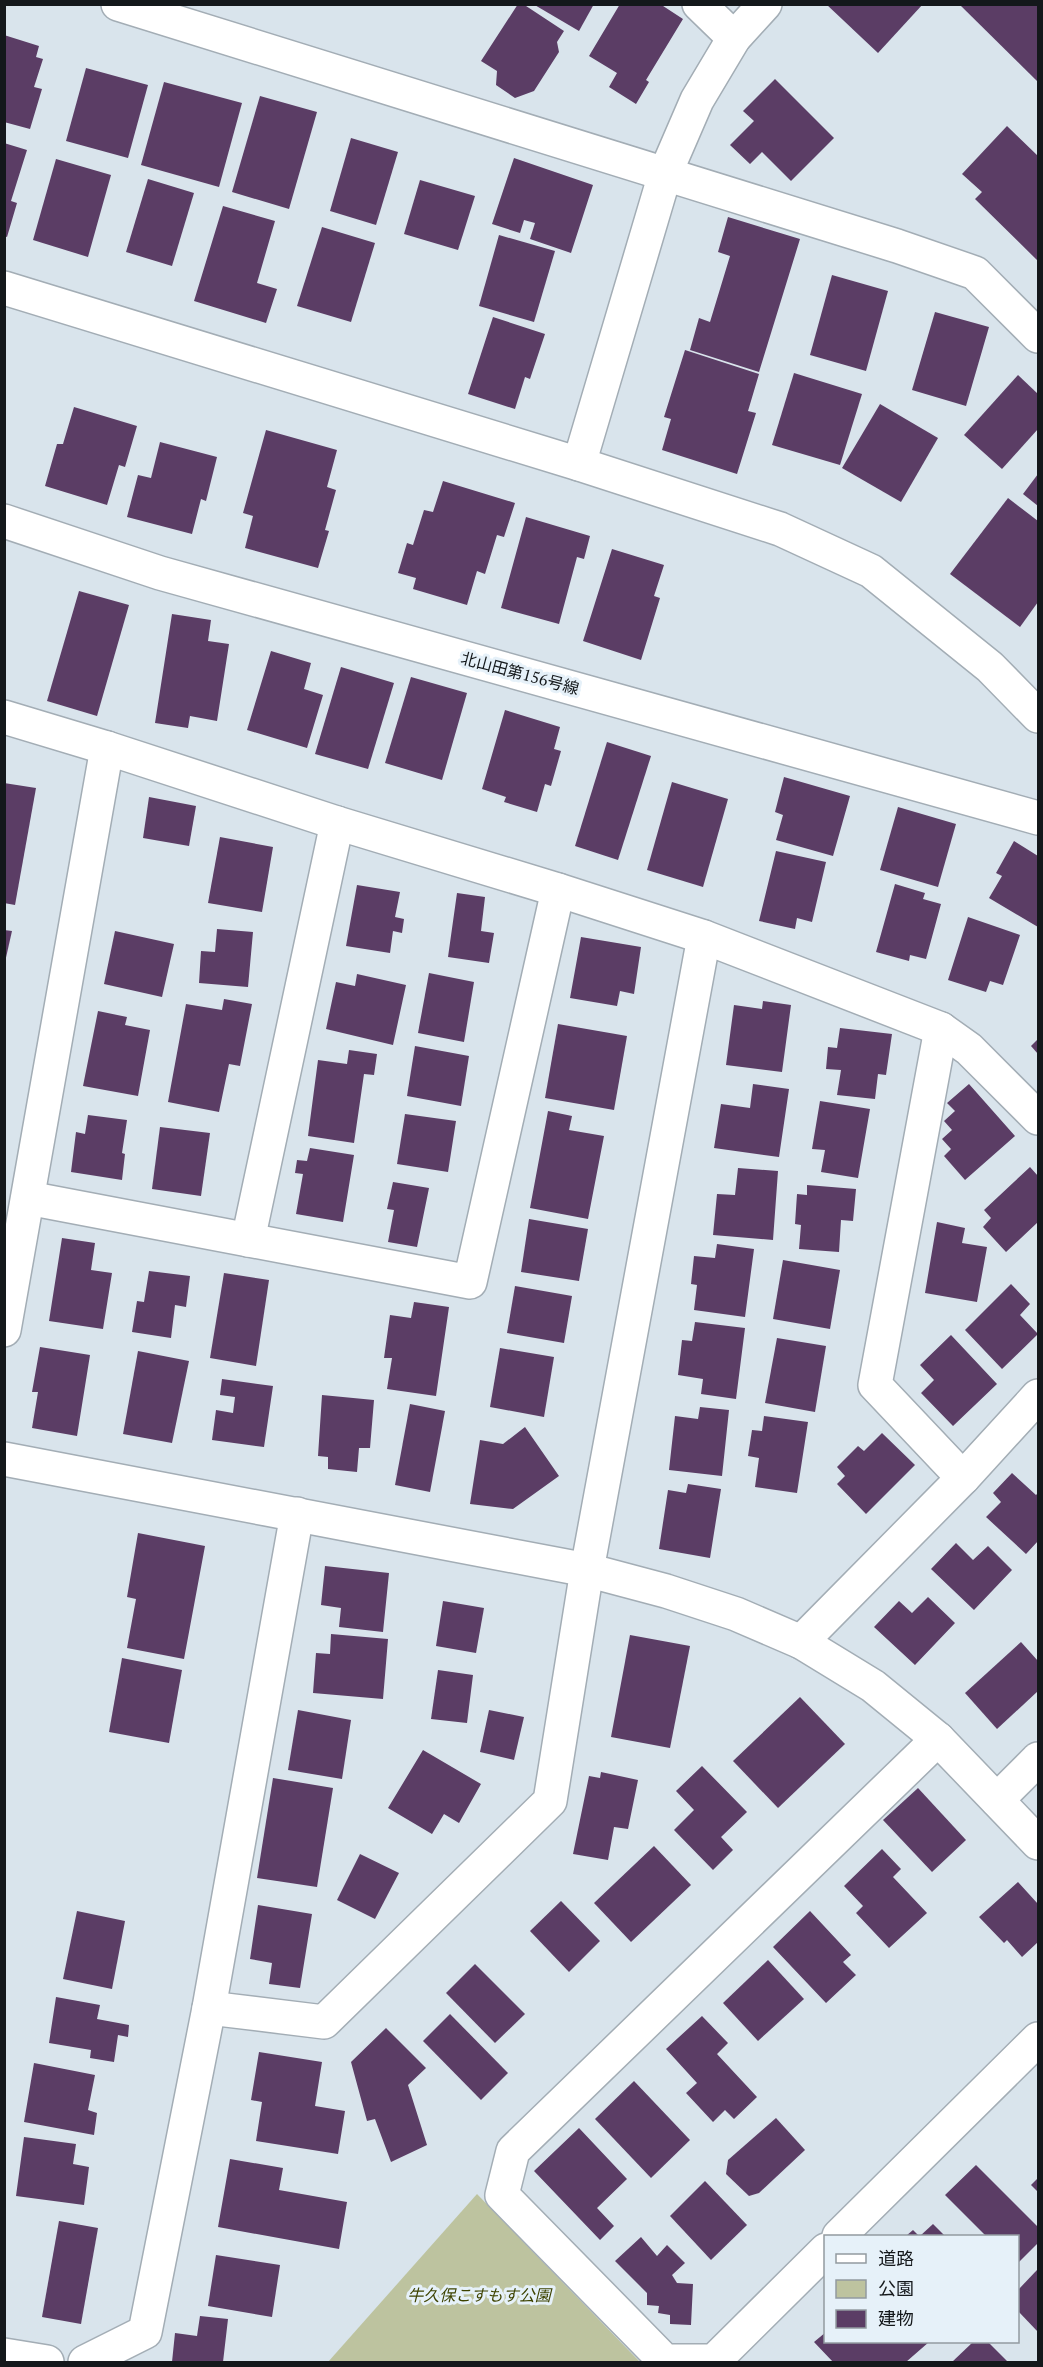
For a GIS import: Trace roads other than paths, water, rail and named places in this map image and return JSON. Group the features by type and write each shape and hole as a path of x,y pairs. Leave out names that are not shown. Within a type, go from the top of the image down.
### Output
{"street":[{"path":"118,4 975,273 1038,336"},
{"path":"699,4 734,38"},
{"path":"579,464 664,174 697,100 734,38 765,4"},
{"path":"4,288 579,464 780,530 871,571 990,667 1038,716"},
{"name":"北山田第156号線","path":"4,521 160,573 1038,818"},
{"path":"4,717 558,890 704,938 941,1029 969,1049 1038,1118"},
{"path":"4,1330 107,748"},
{"path":"248,1240 338,823"},
{"path":"28,1198 470,1282 558,890"},
{"path":"209,2008 324,2022 550,1801 587,1570 704,938"},
{"path":"941,1029 875,1385 963,1478"},
{"path":"801,1642 963,1478 1038,1396"},
{"path":"4,1459 587,1570 666,1590 736,1614 801,1642 873,1686 938,1739 1038,1843"},
{"path":"85,2362 145,2332 209,2008 297,1514"},
{"path":"824,2251 714,2361 665,2361 502,2195 513,2151 938,1739"},
{"path":"997,1800 1038,1759"},
{"path":"840,2235 1038,2039"},
{"path":"4,2355 47,2362"}],"park label":[{"name":"牛久保こすもす公園","path":"479,2295"}]}
